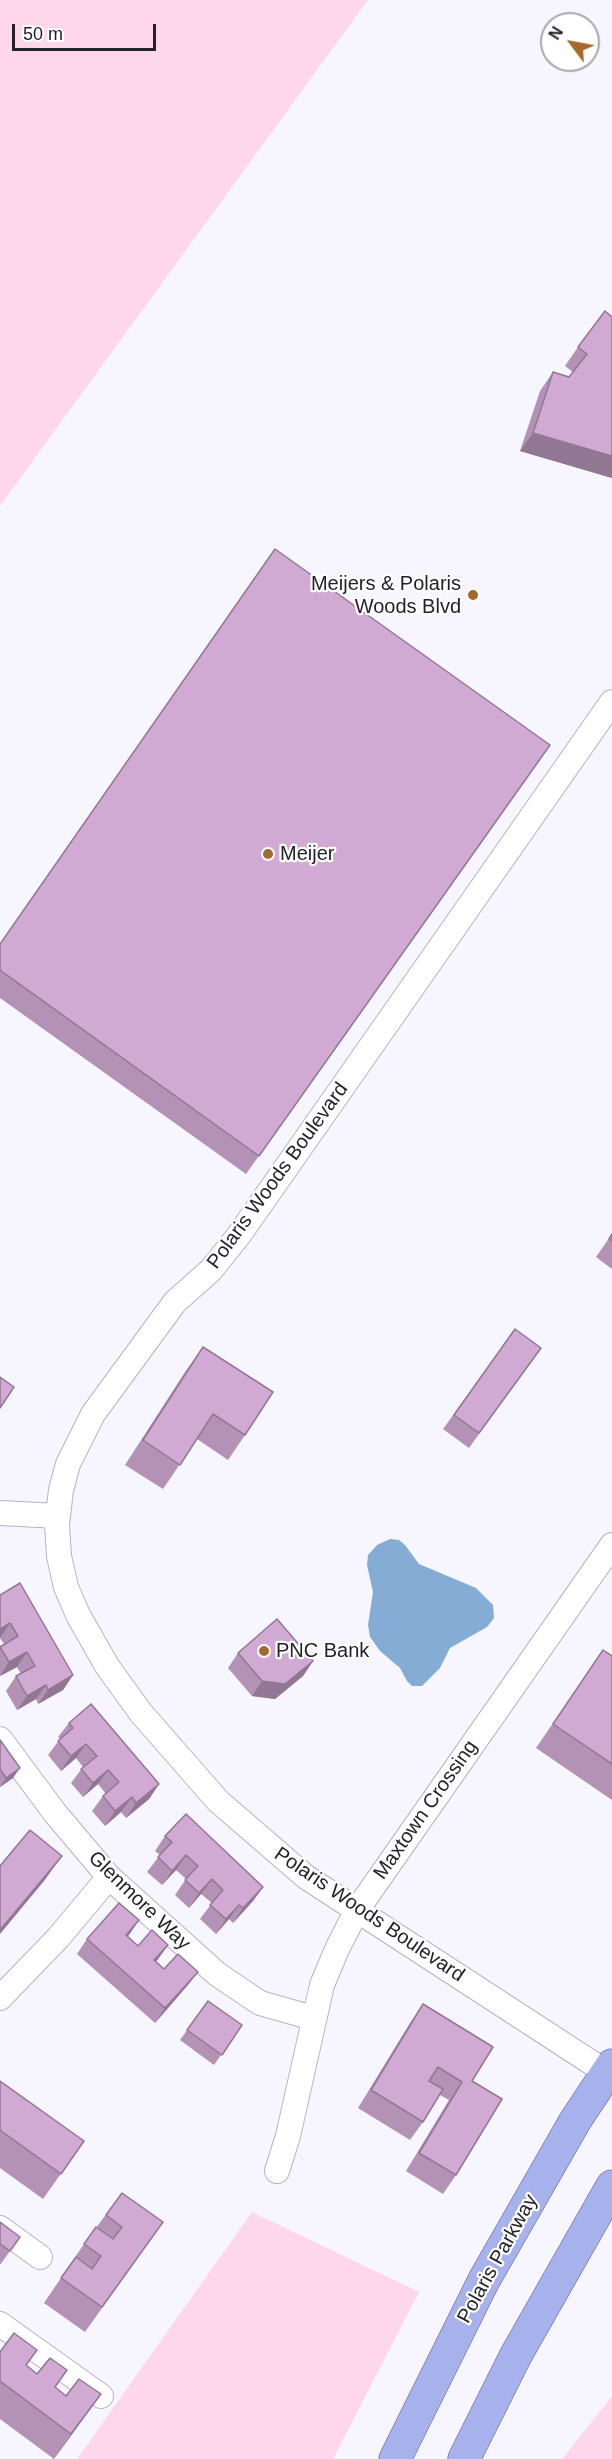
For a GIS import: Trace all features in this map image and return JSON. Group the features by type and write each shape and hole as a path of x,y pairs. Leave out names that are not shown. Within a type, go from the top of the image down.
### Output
{"main road":[{"name":"Polaris Parkway","path":"394,2459 484,2280 575,2121 610,2071"},
{"path":"465,2459 527,2336 612,2186"}],"street":[{"name":"Polaris Woods Boulevard","path":"610,2071 306,1877 260,1840 218,1801 141,1713 107,1666 78,1616 66,1587 59,1556 58,1516 68,1464 93,1414 175,1302 211,1270 239,1235 612,702"},
{"path":"0,1513 58,1516"},
{"name":"Maxtown Crossing","path":"277,2171 288,2136 313,2018 335,1952 357,1910 612,1545"},
{"name":"Glenmore Way","path":"0,1738 49,1805 109,1877 217,1974 260,2003 313,2018"},
{"path":"0,1998 58,1938 109,1877"},
{"path":"0,2228 40,2257"},
{"path":"0,2324 101,2396"}],"shaded area":[{"path":"0,0 368,0 0,506"},
{"path":"252,2212 419,2292 333,2459 77,2459"},
{"path":"612,2396 612,2459 562,2459"}],"water":[{"path":"390,1539 399,1540 405,1545 419,1564 476,1588 493,1605 494,1618 487,1627 450,1648 440,1668 422,1686 412,1686 400,1668 380,1651 370,1637 368,1625 373,1592 367,1565 368,1555 377,1545"}],"building":[{"path":"605,311 612,317 612,456 533,433 553,372 569,377 587,354 578,347"},
{"name":"Meijer","path":"275,549 550,745 259,1156 0,970 0,944"},
{"path":"515,1329 541,1348 479,1433 454,1415"},
{"path":"203,1347 273,1392 245,1435 213,1414 180,1465 143,1440"},
{"path":"0,1377 14,1387 0,1408"},
{"path":"20,1583 73,1675 48,1690 46,1685 27,1696 16,1676 35,1666 27,1652 9,1662 0,1647 18,1636 10,1623 0,1629 0,1595"},
{"path":"277,1619 313,1661 285,1684 262,1681 238,1653"},
{"path":"603,1650 612,1656 612,1764 553,1724"},
{"path":"91,1704 159,1784 136,1803 132,1797 115,1811 103,1796 119,1782 108,1770 93,1783 81,1769 97,1756 86,1744 71,1756 58,1741 73,1728 69,1723"},
{"path":"0,1740 20,1768 6,1778 0,1769"},
{"path":"186,1814 263,1887 243,1908 239,1905 226,1919 210,1905 223,1890 212,1879 199,1893 185,1880 198,1866 186,1855 172,1871 158,1857 172,1842 165,1836"},
{"path":"30,1830 62,1856 0,1930 0,1866"},
{"path":"119,1903 139,1920 126,1935 138,1946 152,1930 168,1945 154,1960 164,1969 178,1954 198,1972 165,2008 87,1939"},
{"path":"208,2001 242,2025 222,2055 187,2030"},
{"path":"423,2004 493,2047 472,2081 502,2099 456,2175 419,2153 462,2082 438,2067 429,2081 443,2089 423,2122 371,2090"},
{"path":"0,2081 84,2141 61,2174 0,2130"},
{"path":"122,2193 163,2222 102,2307 61,2278 76,2257 92,2269 101,2256 84,2244 96,2227 113,2239 122,2227 106,2215"},
{"path":"0,2222 20,2237 10,2251 0,2244"},
{"path":"14,2333 37,2350 26,2365 37,2374 50,2358 67,2370 55,2387 66,2396 79,2379 101,2394 71,2434 0,2381 0,2352"}],"place":[{"name":"Meijers & Polaris Woods Blvd","path":"473,595"},
{"name":"Meijer","path":"268,854"},
{"name":"PNC Bank","path":"264,1651"}]}
